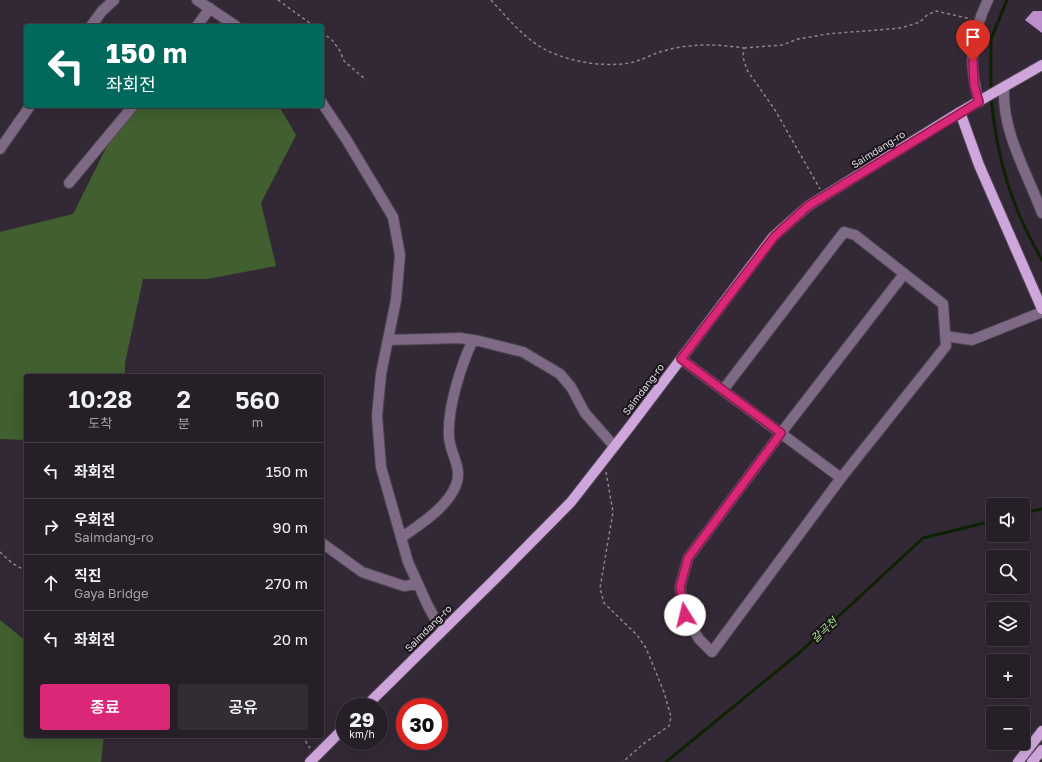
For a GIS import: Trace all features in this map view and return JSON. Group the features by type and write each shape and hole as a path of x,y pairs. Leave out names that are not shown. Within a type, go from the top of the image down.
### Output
{"main road":[{"path":"1002,89 1042,65"},
{"name":"Saimdang-ro","path":"374,698 571,502 774,237 808,206 960,112 1002,89"},
{"path":"960,112 980,165 1042,309"},
{"path":"1018,762 1042,731"},
{"path":"312,759 336,736"},
{"path":"1032,762 1042,750"}],"street":[{"path":"92,24 102,11 114,0"},
{"path":"198,0 233,24"},
{"path":"979,102 974,85 973,42 979,21 988,0"},
{"path":"198,24 210,8"},
{"path":"1002,89 1012,142 1042,213"},
{"path":"324,106 346,139 393,217 400,255 396,300 381,374 377,416 381,467 408,562 428,606 442,631"},
{"path":"0,149 29,108"},
{"path":"69,183 131,108"},
{"path":"723,390 844,232 855,235 943,304 946,346 841,478 712,652 699,639 685,615 680,587 688,558 781,433 904,274"},
{"path":"945,336 972,340 1042,312"},
{"path":"388,340 460,338 523,352 560,374 571,387 585,413 614,446"},
{"path":"401,538 440,507 449,498 456,484 458,465 449,440 448,427 460,370 473,340"},
{"path":"681,359 841,478"},
{"path":"324,544 362,572 404,586 418,584"}],"path":[{"path":"278,0 311,24"},
{"path":"491,0 515,27 533,42 561,57 587,63 613,64 634,62 682,46 721,44 744,48 782,45 827,34 901,28 920,22 928,15 936,11 979,21"},
{"path":"324,34 333,41 340,51 344,61 366,80"},
{"path":"744,48 743,57 747,70 775,110 824,196"},
{"path":"602,462 606,472 613,512 600,588 604,603 637,635 646,648 664,692 671,717 669,726 643,744 623,762"},
{"path":"0,552 24,571"},
{"path":"303,738 312,759"}],"green space":[{"path":"140,108 280,108 296,135 261,203 276,266 208,279 143,279 125,363 125,374 24,374 24,440 0,439 0,232 73,214 112,136 129,117"},
{"path":"0,620 24,639 24,738 104,738 101,762 0,762"}],"building":[{"path":"1033,11 1042,11 1042,33 1025,20"}],"waterway":[{"path":"991,91 991,39 1007,0"},
{"path":"991,97 997,141 1007,182 1022,221 1042,260"},
{"name":"갈곡천","path":"1030,512 1042,509"},
{"name":"갈곡천","path":"666,762 799,653 923,538 986,523"}],"route":[{"path":"685,615 680,587 688,558 781,433 681,359 774,237 808,206 960,112 979,102 974,85 973,61"}]}
